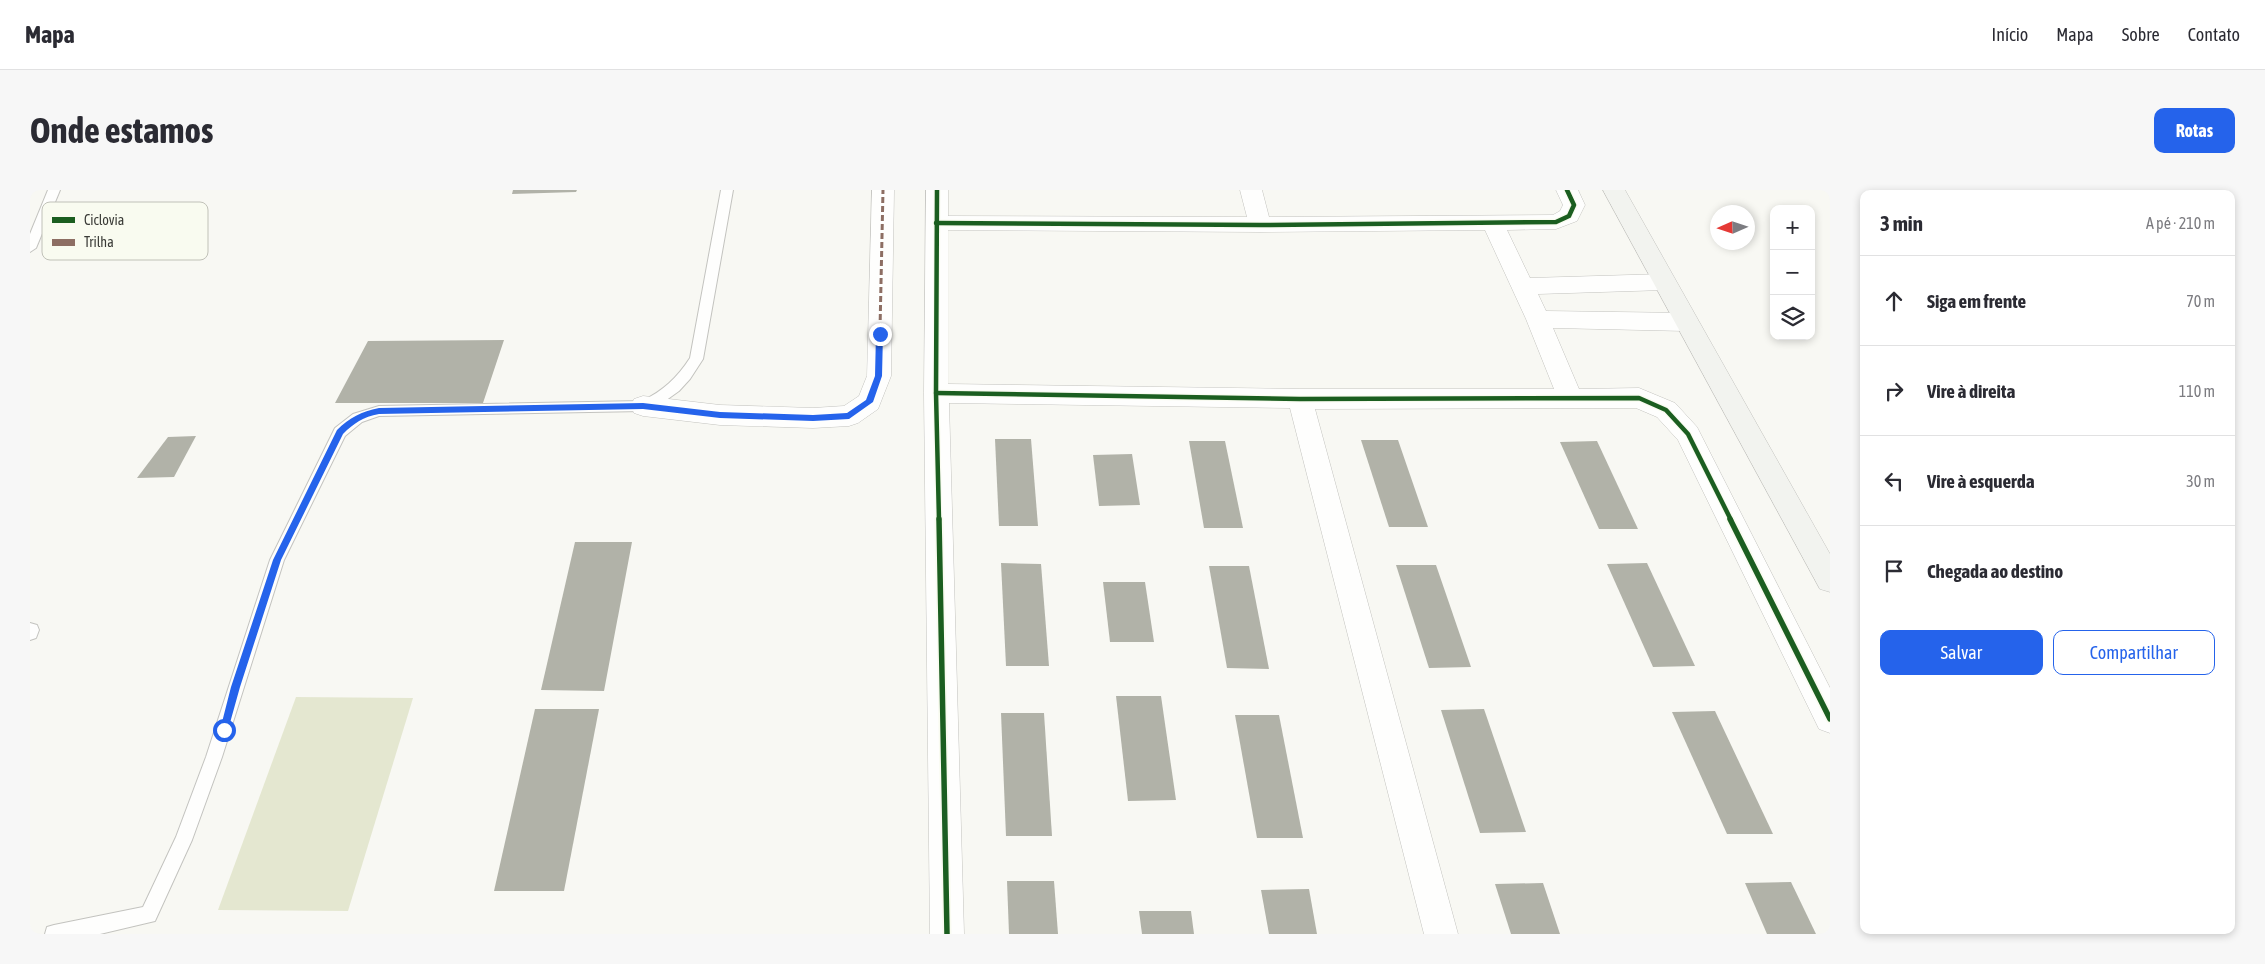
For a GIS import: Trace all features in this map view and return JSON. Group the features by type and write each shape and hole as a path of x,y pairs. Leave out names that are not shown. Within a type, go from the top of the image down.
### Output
{"street":[{"path":"643,406 720,415 813,418 849,416 869,402 879,376 883,190"},
{"path":"937,190 936,393 947,934"},
{"path":"1251,190 1260,225"},
{"path":"936,223 1260,225 1556,222 1570,216 1574,205 1567,190"},
{"path":"1614,190 1830,580"},
{"path":"1493,223 1524,286 1570,398"},
{"path":"1524,286 1664,282"},
{"path":"1538,320 1686,322"},
{"path":"936,393 1300,398 1638,398 1666,410 1688,434 1830,719"},
{"path":"1300,398 1441,934"}],"lane":[{"path":"49,202 54,190"},
{"path":"54,934 149,915 182,840 218,748 277,560 340,432 352,420 364,414 379,411 643,406 657,400 681,383 696,359 727,190"},
{"path":"30,248 42,219"}],"green space":[{"path":"296,697 413,698 348,911 218,910"}],"building":[{"path":"513,190 577,190 576,192 512,194"},
{"path":"504,340 483,403 335,403 368,341"},
{"path":"196,436 174,477 137,478 168,437"},
{"path":"995,439 1031,439 1038,526 999,526"},
{"path":"1361,440 1398,440 1428,527 1389,527"},
{"path":"1189,441 1225,441 1243,528 1204,528"},
{"path":"1597,441 1638,529 1599,529 1560,442"},
{"path":"1132,454 1140,505 1099,506 1093,455"},
{"path":"575,542 632,542 604,691 541,690"},
{"path":"1001,563 1041,564 1049,666 1006,666"},
{"path":"1647,563 1695,666 1653,667 1607,564"},
{"path":"1396,565 1436,565 1471,667 1429,668"},
{"path":"1209,566 1249,566 1269,669 1227,668"},
{"path":"1103,582 1145,582 1154,642 1110,642"},
{"path":"1116,696 1161,696 1176,800 1128,801"},
{"path":"535,709 599,709 564,891 494,891"},
{"path":"1484,709 1526,832 1480,833 1441,710"},
{"path":"1715,711 1773,834 1727,834 1672,712"},
{"path":"1001,713 1044,713 1052,836 1006,836"},
{"path":"1235,715 1279,715 1303,838 1257,838"},
{"path":"1007,881 1054,881 1058,934 1009,934"},
{"path":"1791,882 1816,934 1767,934 1745,883"},
{"path":"1543,883 1560,934 1511,934 1495,884"},
{"path":"1309,889 1317,934 1269,934 1261,890"},
{"path":"1139,911 1191,911 1194,934 1142,934"}],"marked path":[{"path":"643,406 720,415 813,418 849,416 869,402 879,376 883,190"}],"cycle path":[{"path":"937,190 936,393 947,934"},
{"path":"936,223 1260,225 1556,222 1569,216 1574,205 1567,190"},
{"path":"936,393 1300,399 1639,398 1666,410 1688,434 1830,719"}],"route":[{"path":"224,730 235,687 277,560 340,432 352,420 364,414 379,411 643,406 720,415 813,418 849,416 869,402 879,376 880,334"}]}
